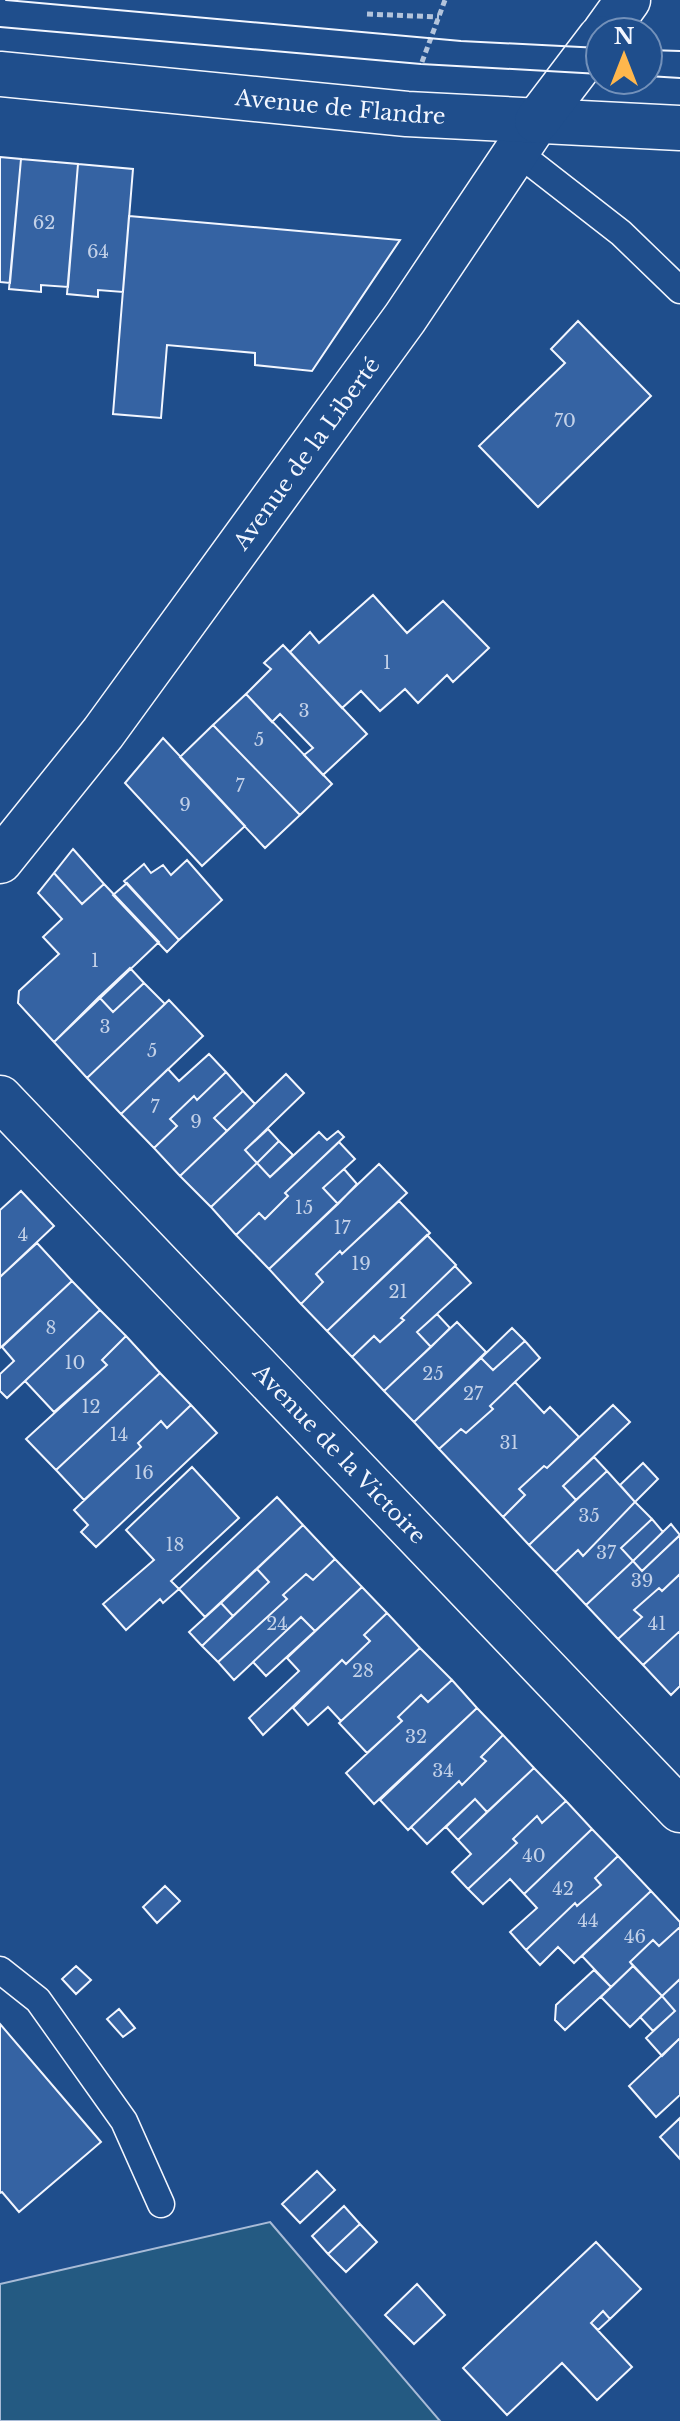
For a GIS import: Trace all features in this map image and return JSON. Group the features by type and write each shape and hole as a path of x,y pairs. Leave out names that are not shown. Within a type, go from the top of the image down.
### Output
{"street":[{"name":"Avenue de la Liberté","path":"0,861 103,733 405,318 527,137 584,60"},
{"name":"Avenue de Flandre","path":"0,74 407,114 527,137 680,128"},
{"name":"Avenue de la Victoire","path":"0,1098 680,1810"}],"lane":[{"path":"527,137 680,290"},
{"path":"0,1970 38,2000 124,2121 161,2204"}],"path":[{"path":"367,14 439,17"}],"shaded area":[{"path":"270,2222 440,2421 0,2421 0,2284"}],"building":[{"path":"0,157 21,159 10,283 0,282"},
{"path":"21,159 78,164 68,287 41,285 41,292 9,289"},
{"path":"78,164 133,169 123,292 98,290 98,297 67,294"},
{"path":"129,216 400,240 312,371 255,365 255,353 167,345 161,418 113,414"},
{"path":"578,321 651,396 538,507 479,446 565,363 551,349"},
{"path":"373,595 407,633 443,601 489,648 453,682 447,675 418,703 405,689 380,711 361,691 342,708 290,652 310,632 319,643"},
{"path":"283,645 367,734 323,775 304,755 313,748 280,714 272,722 246,694 271,669 264,663"},
{"path":"246,694 332,784 300,815 213,725"},
{"path":"213,725 300,815 265,848 180,757"},
{"path":"163,738 245,826 202,866 125,783"},
{"path":"73,849 104,884 82,904 54,873"},
{"path":"187,860 222,900 179,940 124,881 144,864 151,873 163,865 171,875"},
{"path":"54,873 82,904 104,884 159,942 54,1042 18,1003 19,991 59,954 43,937 62,919 38,893"},
{"path":"127,883 179,940 167,952 113,895"},
{"path":"130,968 144,983 113,1012 99,997"},
{"path":"144,983 165,1004 87,1078 54,1042 99,997 113,1012"},
{"path":"169,1000 203,1036 121,1114 87,1078"},
{"path":"209,1054 226,1072 197,1100 194,1096 170,1119 177,1126 154,1148 121,1114 168,1069 179,1081"},
{"path":"226,1072 243,1091 214,1118 227,1131 180,1176 154,1148 177,1126 170,1119 194,1096 197,1100"},
{"path":"286,1074 304,1093 245,1150 257,1163 211,1207 180,1176"},
{"path":"243,1091 255,1104 227,1131 214,1118"},
{"path":"268,1129 279,1141 257,1163 245,1150"},
{"path":"338,1131 344,1137 285,1193 288,1196 265,1219 259,1213 236,1235 211,1207 257,1163 270,1177 319,1132 327,1140"},
{"path":"279,1141 293,1155 270,1177 257,1163"},
{"path":"339,1142 355,1159 323,1188 338,1204 269,1269 236,1235 259,1213 265,1219 288,1196 285,1193"},
{"path":"379,1164 407,1193 316,1274 323,1282 301,1304 269,1269"},
{"path":"344,1169 357,1184 338,1204 323,1188"},
{"path":"21,1191 54,1226 0,1277 0,1210"},
{"path":"399,1201 430,1233 327,1331 301,1304 323,1282 316,1274"},
{"path":"427,1235 456,1265 380,1342 374,1336 352,1357 327,1331"},
{"path":"37,1243 72,1281 0,1348 0,1277"},
{"path":"455,1266 471,1283 417,1332 431,1347 384,1391 352,1357 374,1336 380,1342"},
{"path":"72,1281 100,1310 7,1398 0,1391 0,1374 14,1361 2,1347"},
{"path":"100,1310 126,1336 102,1360 107,1365 54,1412 25,1381"},
{"path":"437,1314 450,1328 431,1347 417,1332"},
{"path":"457,1322 486,1352 414,1422 384,1391"},
{"path":"512,1328 525,1341 493,1370 481,1358"},
{"path":"126,1336 160,1373 56,1470 26,1439 107,1365 102,1360"},
{"path":"525,1341 540,1358 490,1406 493,1409 466,1433 461,1429 439,1449 414,1422 481,1358 493,1370"},
{"path":"160,1373 191,1405 167,1428 161,1421 138,1443 141,1447 84,1500 56,1470"},
{"path":"515,1382 544,1413 550,1407 579,1437 547,1468 544,1466 519,1489 525,1495 503,1517 439,1449 461,1429 466,1433 493,1409 490,1406"},
{"path":"191,1405 217,1433 96,1547 81,1532 88,1525 74,1510 141,1447 138,1443 161,1421 167,1428"},
{"path":"613,1405 630,1422 563,1486 576,1500 529,1545 503,1517 525,1495 519,1489 544,1466 547,1468"},
{"path":"594,1457 607,1471 576,1500 563,1486"},
{"path":"643,1463 658,1479 635,1502 620,1485"},
{"path":"192,1467 239,1518 171,1581 179,1589 163,1603 160,1599 126,1630 103,1604 154,1560 126,1530"},
{"path":"607,1471 635,1502 583,1556 578,1550 555,1572 529,1545"},
{"path":"277,1497 303,1525 205,1617 179,1589"},
{"path":"635,1502 652,1519 621,1548 633,1561 586,1605 555,1572 578,1550 583,1556"},
{"path":"652,1519 663,1532 633,1561 621,1548"},
{"path":"671,1524 680,1535 642,1571 633,1561"},
{"path":"303,1525 335,1559 313,1580 306,1574 283,1595 287,1599 218,1662 202,1646 269,1582 257,1569"},
{"path":"680,1535 680,1574 634,1610 642,1617 618,1639 586,1605 633,1561 642,1571"},
{"path":"335,1559 362,1587 315,1631 301,1617 234,1680 218,1662 287,1599 283,1595 306,1574 313,1580"},
{"path":"257,1569 269,1582 233,1616 221,1603"},
{"path":"680,1574 680,1631 643,1665 618,1639 642,1617 634,1610"},
{"path":"362,1587 387,1613 364,1635 370,1641 346,1664 342,1660 263,1735 249,1718 299,1671 287,1658"},
{"path":"221,1603 233,1616 202,1646 189,1632"},
{"path":"387,1613 420,1648 341,1721 328,1707 308,1725 293,1708 342,1660 346,1664 370,1641 364,1635"},
{"path":"301,1617 315,1631 266,1676 253,1662"},
{"path":"680,1631 680,1686 671,1695 643,1665"},
{"path":"420,1648 452,1680 428,1702 421,1695 398,1717 402,1721 367,1753 339,1723"},
{"path":"452,1680 477,1708 374,1804 346,1773 402,1721 398,1717 421,1695 428,1702"},
{"path":"477,1708 503,1735 481,1757 486,1761 462,1785 459,1781 408,1830 380,1800"},
{"path":"503,1735 534,1768 487,1812 475,1799 427,1844 411,1827 459,1781 462,1785 486,1761 481,1757"},
{"path":"534,1768 566,1801 542,1823 537,1816 513,1839 517,1843 468,1889 452,1872 471,1854 458,1840"},
{"path":"475,1799 487,1812 458,1840 446,1827"},
{"path":"566,1801 592,1829 524,1894 510,1879 483,1904 468,1889 517,1843 513,1839 537,1816 542,1823"},
{"path":"592,1829 618,1856 595,1878 601,1885 577,1906 575,1903 526,1950 510,1932 537,1908 524,1894"},
{"path":"618,1856 651,1891 574,1963 558,1947 540,1965 526,1950 575,1903 577,1906 601,1885 595,1878"},
{"path":"165,1886 180,1901 157,1923 143,1907"},
{"path":"651,1891 680,1922 680,1927 659,1946 653,1940 630,1962 633,1966 611,1987 582,1956"},
{"path":"680,1927 680,1979 662,1996 630,1962 653,1940 659,1946"},
{"path":"76,1966 91,1980 76,1994 62,1979"},
{"path":"633,1966 662,1996 630,2027 601,1997"},
{"path":"594,1970 611,1987 565,2030 555,2020 556,2005"},
{"path":"680,1979 680,2038 662,2056 646,2038 675,2011 662,1996"},
{"path":"662,1996 675,2011 653,2031 640,2017"},
{"path":"119,2009 135,2028 123,2037 107,2019"},
{"path":"0,2024 101,2142 19,2212 0,2193"},
{"path":"680,2038 680,2095 656,2117 629,2086"},
{"path":"680,2118 680,2159 660,2137"},
{"path":"317,2171 335,2190 300,2223 282,2204"},
{"path":"344,2206 360,2224 328,2254 312,2236"},
{"path":"360,2224 377,2242 346,2272 328,2254"},
{"path":"596,2242 641,2289 610,2319 603,2311 591,2323 632,2367 597,2400 562,2363 507,2415 463,2368"},
{"path":"417,2284 445,2315 414,2344 385,2315"},
{"path":"603,2311 610,2319 598,2330 591,2323"}],"tram line":[{"path":"6,0 461,41 584,47"},
{"path":"0,27 421,64 584,73"},
{"path":"664,50 680,51"},
{"path":"664,77 680,78"}]}
